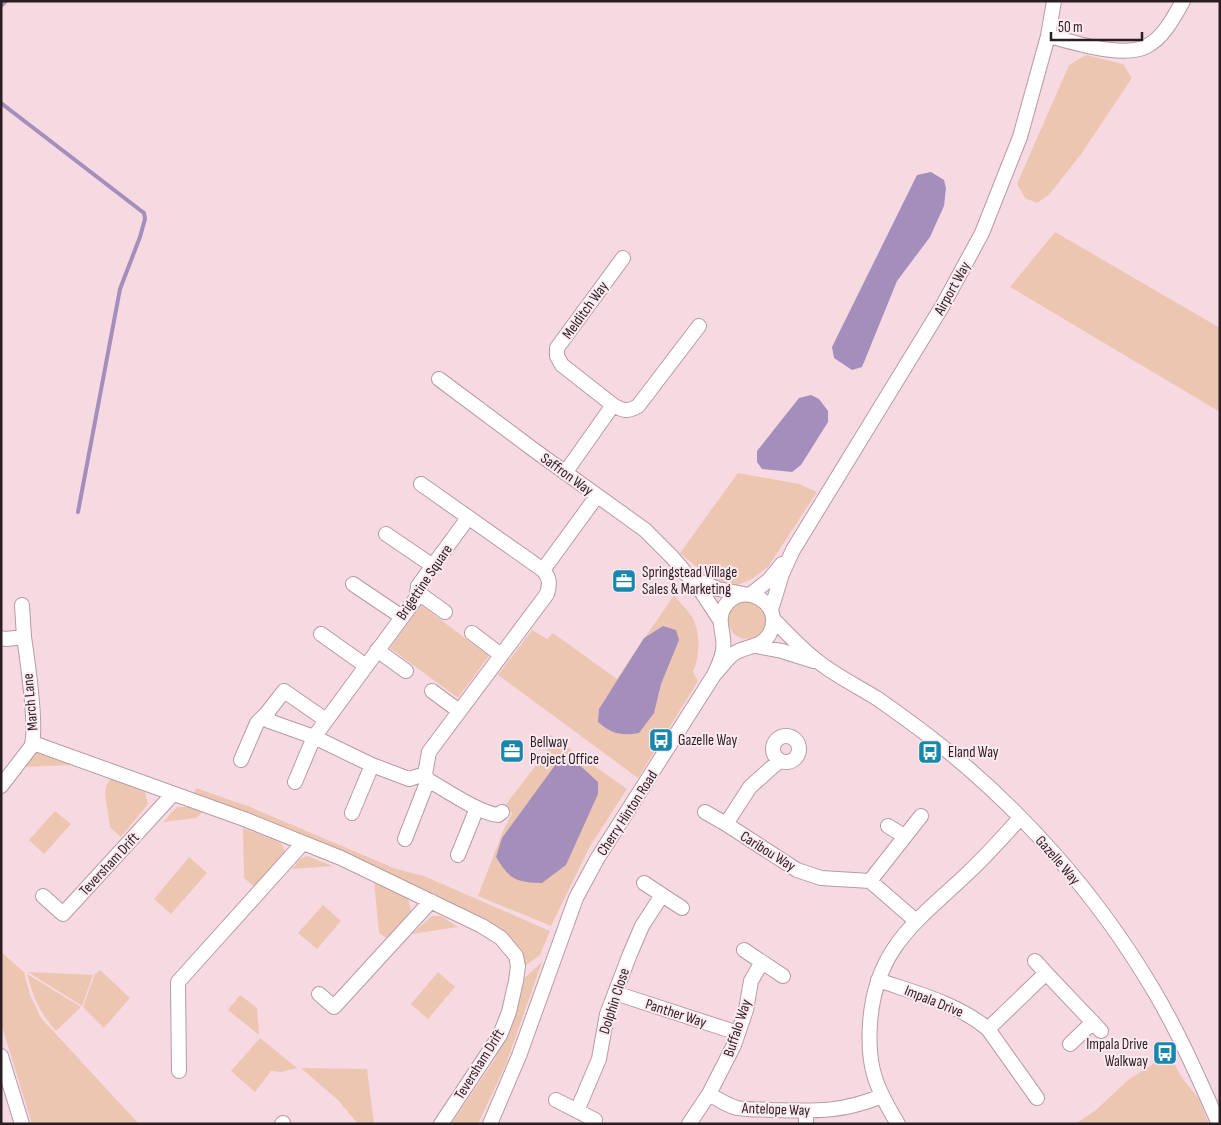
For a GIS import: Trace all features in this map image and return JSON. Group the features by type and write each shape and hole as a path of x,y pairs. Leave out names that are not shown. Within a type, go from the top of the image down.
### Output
{"street":[{"name":"Airport Way","path":"772,615 782,574 793,550 943,306 982,233 1020,137 1048,36 1054,1"},
{"path":"1048,36 1116,51 1137,50 1148,46 1158,38 1183,1"},
{"name":"Melditch Way","path":"613,405 562,365 557,356 557,348 623,258"},
{"path":"565,473 613,405 622,411 630,411 638,406 699,326"},
{"name":"Saffron Way","path":"439,379 645,530 701,591 720,622"},
{"path":"405,838 427,777 429,752 547,594 550,585 550,580 543,570 421,484"},
{"path":"543,570 597,496"},
{"name":"Brigettine Square","path":"295,782 314,737 417,596 418,586 468,518"},
{"path":"386,534 433,566"},
{"name":"Airport Way","path":"748,594 769,580 793,550"},
{"name":"Saffron Way","path":"688,577 718,589 748,594"},
{"path":"353,584 402,617"},
{"path":"417,592 445,612"},
{"path":"748,594 763,600 772,615 771,632 767,638 754,646 732,655 714,676 723,651 724,639 720,622 725,606 736,596 748,594"},
{"name":"March Lane","path":"1,786 33,743 34,727 22,605"},
{"name":"Gazelle Way","path":"772,615 790,637 820,663 878,700 930,737 978,777 1067,868 1127,948 1154,992 1194,1066 1219,1124"},
{"path":"720,622 726,637 734,644 754,646"},
{"path":"472,632 501,655"},
{"path":"321,634 366,666"},
{"path":"1,638 6,640 24,637"},
{"name":"Gazelle Way","path":"754,646 782,651 820,663"},
{"path":"377,650 406,671"},
{"name":"Cherry Hinton Road","path":"565,929 576,898 598,859 714,676"},
{"path":"241,760 257,723 284,691 326,720"},
{"path":"432,691 459,711"},
{"path":"267,713 269,721 314,737 372,766 409,779 427,777 477,808 498,815 502,812"},
{"name":"Teversham Drift","path":"33,743 227,813 340,858 482,926 501,938 516,956 518,966 508,1012 500,1035 441,1124"},
{"name":"Caribou Way","path":"726,824 750,787 779,761"},
{"path":"352,813 372,766"},
{"name":"Teversham Drift","path":"44,896 63,914 173,794"},
{"path":"458,855 477,808"},
{"name":"Caribou Way","path":"705,812 808,875 821,878 870,881"},
{"path":"916,920 870,881 920,816"},
{"path":"898,1124 882,1096 874,1077 869,1046 873,997 878,980 892,950 916,920 972,870 1020,818"},
{"path":"888,826 904,836"},
{"path":"179,1071 178,982 303,843"},
{"path":"644,883 682,908"},
{"name":"Dolphin Close","path":"577,1111 599,1059 607,1014 615,993 642,926 662,895"},
{"path":"319,994 334,1007 431,901"},
{"name":"Teversham Drift","path":"490,1124 519,1056 565,929"},
{"path":"744,950 783,976"},
{"path":"1035,961 1097,1026 1070,1044"},
{"name":"Buffalo Way","path":"709,1094 725,1066 734,1045 746,1010 751,981 762,962"},
{"path":"988,1029 1046,973"},
{"name":"Impala Drive","path":"878,980 963,1010 988,1029 1037,1098"},
{"name":"Panther Way","path":"615,993 738,1033"},
{"path":"1,1056 22,1124"},
{"path":"689,1124 709,1094"},
{"name":"Antelope Way","path":"709,1094 724,1103 738,1108 806,1117 859,1105 882,1096"},
{"path":"556,1100 595,1120"}],"shaded area":[{"path":"1086,55 1123,64 1132,78 1081,154 1049,195 1037,203 1025,198 1017,184 1069,65"},
{"path":"931,172 944,180 946,188 944,206 930,237 897,281 862,367 852,370 834,358 832,347 917,175"},
{"path":"1055,232 1220,328 1220,412 1010,287"},
{"path":"811,395 819,399 828,411 828,422 801,465 792,472 762,469 757,462 757,451 799,398"},
{"path":"738,473 799,484 817,492 768,567 750,580 732,587 714,582 680,553"},
{"path":"674,595 692,617 697,630 698,652 693,672 698,681 638,778 498,675 532,630 547,639 553,633 617,679"},
{"path":"747,601 760,607 766,620 760,633 747,639 734,633 728,620 734,607"},
{"path":"421,605 489,656 458,698 390,648"},
{"path":"663,626 676,630 679,640 661,684 654,713 639,733 622,734 612,732 598,722 599,709 644,638"},
{"path":"549,734 627,789 590,846 551,926 478,896 503,831 512,813 505,806 546,752 551,742"},
{"path":"36,750 74,765 25,767"},
{"path":"573,759 598,782 598,794 566,865 542,883 526,882 514,878 505,871 496,857 502,838 556,764"},
{"path":"111,778 145,792 148,804 121,837 110,827 105,795 106,786"},
{"path":"196,788 250,807 396,869 424,876 550,931 540,955 522,968 506,935 193,795"},
{"path":"177,807 188,807 203,812 196,818 163,822"},
{"path":"55,811 71,824 44,854 29,840"},
{"path":"243,828 281,843 287,856 257,889 244,878"},
{"path":"307,856 333,866 292,869 300,859"},
{"path":"189,857 207,873 171,914 154,899"},
{"path":"374,881 408,897 411,912 388,939 379,933"},
{"path":"323,905 341,921 317,949 298,933"},
{"path":"432,916 441,916 458,927 412,934"},
{"path":"1,952 24,972 30,995 41,1018 139,1124 32,1124 1,1023"},
{"path":"542,962 506,1064 478,1124 451,1124 495,1059 509,1022 520,982"},
{"path":"100,970 130,998 104,1028 83,1007 95,974"},
{"path":"28,972 93,975 82,1006"},
{"path":"438,972 455,987 428,1019 411,1004"},
{"path":"27,974 81,1007 56,1031 38,1004"},
{"path":"240,995 257,1008 259,1035 228,1010"},
{"path":"260,1038 297,1068 281,1072 271,1071 255,1092 231,1071"},
{"path":"1169,1054 1182,1078 1199,1099 1209,1124 1075,1124 1096,1110 1128,1080"},
{"path":"301,1068 367,1069 374,1124 358,1124 338,1100"}],"waterway":[{"path":"1,6 6,1"},
{"path":"1,103 144,213 145,219 140,237 120,289 78,512"}],"place":[{"name":"Springstead Village Sales & Marketing","path":"624,581"},
{"name":"Gazelle Way","path":"661,740"},
{"name":"Bellway Project Office","path":"512,751"},
{"name":"Eland Way","path":"930,752"},
{"name":"Impala Drive Walkway","path":"1165,1053"}]}
